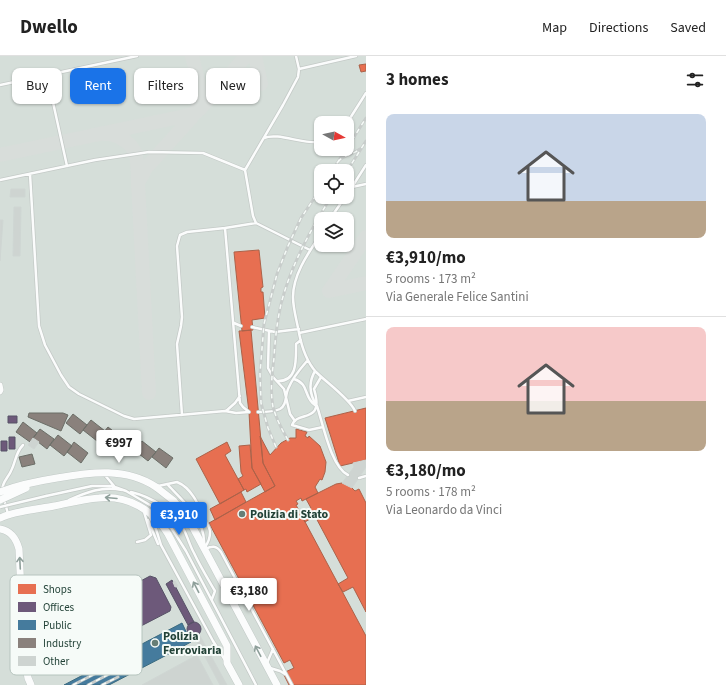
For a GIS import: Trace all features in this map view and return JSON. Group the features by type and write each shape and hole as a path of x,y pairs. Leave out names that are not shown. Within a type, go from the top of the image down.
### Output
{"main road":[{"path":"1,495 76,475 103,472 119,473 139,478 156,487 171,498 182,510 277,685"},
{"path":"0,518 40,508 104,498 125,500 144,509 162,525 182,562 226,646 227,663 239,685"},
{"path":"0,528 10,533 15,538 18,545 20,575"},
{"path":"27,675 31,685"}],"street":[{"path":"0,385 0,392"}],"lane":[{"path":"62,72 138,56"},
{"path":"256,223 253,216 245,170 298,77 299,69 296,56"},
{"path":"299,69 356,56"},
{"path":"0,85 12,82"},
{"path":"351,116 366,93"},
{"path":"54,104 67,166"},
{"path":"261,142 265,137 270,136 314,143"},
{"path":"0,180 135,154 191,152 209,155 245,170"},
{"path":"354,184 366,165"},
{"path":"30,174 39,326 43,341 63,379 74,391 128,418 139,419 225,411 249,412 241,406 225,228"},
{"path":"354,187 366,184"},
{"path":"182,415 177,344 182,322 177,246 180,235 187,232 256,223 310,250"},
{"path":"314,244 297,275 294,289 294,306 298,329 308,360 315,371 348,401 355,411"},
{"path":"300,333 366,319"},
{"path":"233,322 241,326"},
{"path":"252,327 282,332 298,329"},
{"path":"269,331 269,372 284,389 290,414 295,421"},
{"path":"277,380 286,380 293,373 296,366 296,344 301,340"},
{"path":"258,412 279,410 285,403 286,395 294,379 308,360"},
{"path":"315,371 310,381 310,389 313,401 317,406"},
{"path":"322,377 314,389 317,399 317,406 337,466 348,476"},
{"path":"294,379 304,385 310,402 317,406"},
{"path":"225,411 235,403 240,396"},
{"path":"348,401 366,397"},
{"path":"317,406 310,415 292,423 293,426 309,430 323,427"},
{"path":"9,515 1,495 2,484 10,474 16,455 23,445"},
{"path":"1,495 71,474 90,471 100,471 114,486"},
{"path":"359,478 366,476"},
{"path":"156,487 173,482 180,483 199,504 210,531 208,544 204,549"},
{"path":"167,484 185,502 193,513 202,529 204,549"},
{"path":"0,507 87,486 99,485 114,486 126,491 155,508 167,521 186,551 256,685"},
{"path":"40,508 105,488 143,495 154,500 169,511 184,529 194,554 215,591 211,600"},
{"path":"138,542 145,540 150,535 144,509"},
{"path":"144,509 152,519 161,545 213,641 227,663"},
{"path":"147,518 158,544"},
{"path":"204,549 211,546 220,550 292,685"},
{"path":"231,599 242,593"},
{"path":"273,649 266,666 280,671 287,676"}],"shaded area":[{"path":"0,56 366,56 366,685 0,685"}],"building: Shops":[{"path":"366,64 366,71 361,72 359,65"},
{"path":"259,250 263,287 261,288 261,292 263,292 265,318 252,320 253,330 242,331 234,252"},
{"path":"251,330 263,463 275,486 265,492 252,468 249,412 239,331"},
{"path":"366,408 366,460 340,466 325,418"},
{"path":"296,429 307,432 305,436 308,438 309,436 320,446 326,462 322,480 320,479 315,487 318,493 302,501 301,498 296,501 298,504 296,505 366,636 366,685 289,685 283,673 294,668 290,660 284,663 209,523 275,486 263,463 260,436 270,455 281,443 290,438 296,438"},
{"path":"227,442 231,451 225,455 244,490 220,504 196,459"},
{"path":"250,445 252,468 261,484 247,492 246,489 244,490 238,479 243,476 241,472 239,446"},
{"path":"342,483 350,486 355,491 359,489 366,503 366,612 353,587 343,592 338,584 348,578 315,516 305,522 301,513 311,508 306,499 336,484"},
{"path":"241,492 246,502 215,520 210,509"}],"building: Offices":[{"path":"8,416 17,416 17,423 8,423"},
{"path":"9,437 15,437 15,449 9,449"},
{"path":"1,441 7,441 7,451 1,451"},
{"path":"150,576 156,578 171,607 170,611 142,625 142,580"},
{"path":"172,580 194,622 188,625 166,584"},
{"path":"194,622 199,624 201,629 199,634 194,636 189,634 187,629 189,624"}],"building: Public":[{"path":"182,623 191,642 142,668 142,644"},
{"path":"83,675 128,675 109,685 64,685"}],"building: Industry":[{"path":"29,413 63,413 68,415 61,431 28,417"},
{"path":"73,414 87,425 80,434 66,423"},
{"path":"91,420 105,431 97,441 83,430"},
{"path":"23,422 37,433 30,442 16,432"},
{"path":"108,427 122,438 114,448 100,437"},
{"path":"40,429 54,439 47,449 33,438"},
{"path":"125,434 139,445 132,454 118,443"},
{"path":"58,435 72,446 64,456 50,445"},
{"path":"142,441 156,452 148,461 134,450"},
{"path":"74,442 88,453 81,463 67,452"},
{"path":"159,448 173,458 166,468 152,457"},
{"path":"32,454 35,464 22,467 19,457"}],"building: Other":[{"path":"11,189 25,189 25,197 10,197"},
{"path":"14,207 21,207 20,256 13,256"},
{"path":"0,220 3,220 0,261"},
{"path":"33,438 39,442 34,449 28,445"},
{"path":"366,460 366,467 352,488 342,483 354,467 353,463"},
{"path":"175,581 178,586 175,587 173,582"},
{"path":"199,634 227,685 220,685 194,636"},
{"path":"197,655 213,685 142,685"}],"taxiway":[{"path":"149,393 138,183 146,168 192,117 198,107 200,98 199,86 192,56"},
{"path":"0,155 195,113 246,56"},
{"path":"255,56 261,84"},
{"path":"105,134 110,134 120,138 132,147 137,159 138,182"},
{"path":"329,291 366,237"},
{"path":"329,291 366,283"}],"railway":[{"path":"354,137 366,118"},
{"path":"351,164 366,141"},
{"path":"338,162 343,157 360,149"},
{"path":"336,164 341,157"},
{"path":"276,447 268,428 261,403 260,373 264,324 277,274 288,246 301,218 314,198"},
{"path":"288,440 281,428 273,407 272,395 272,376 278,318 285,290 296,262 327,204"},
{"path":"73,685 92,675"},
{"path":"88,685 107,675"},
{"path":"102,685 118,677"}],"place":[{"name":"Polizia di Stato","path":"242,514"},
{"name":"Polizia Ferroviaria","path":"155,643"}]}
